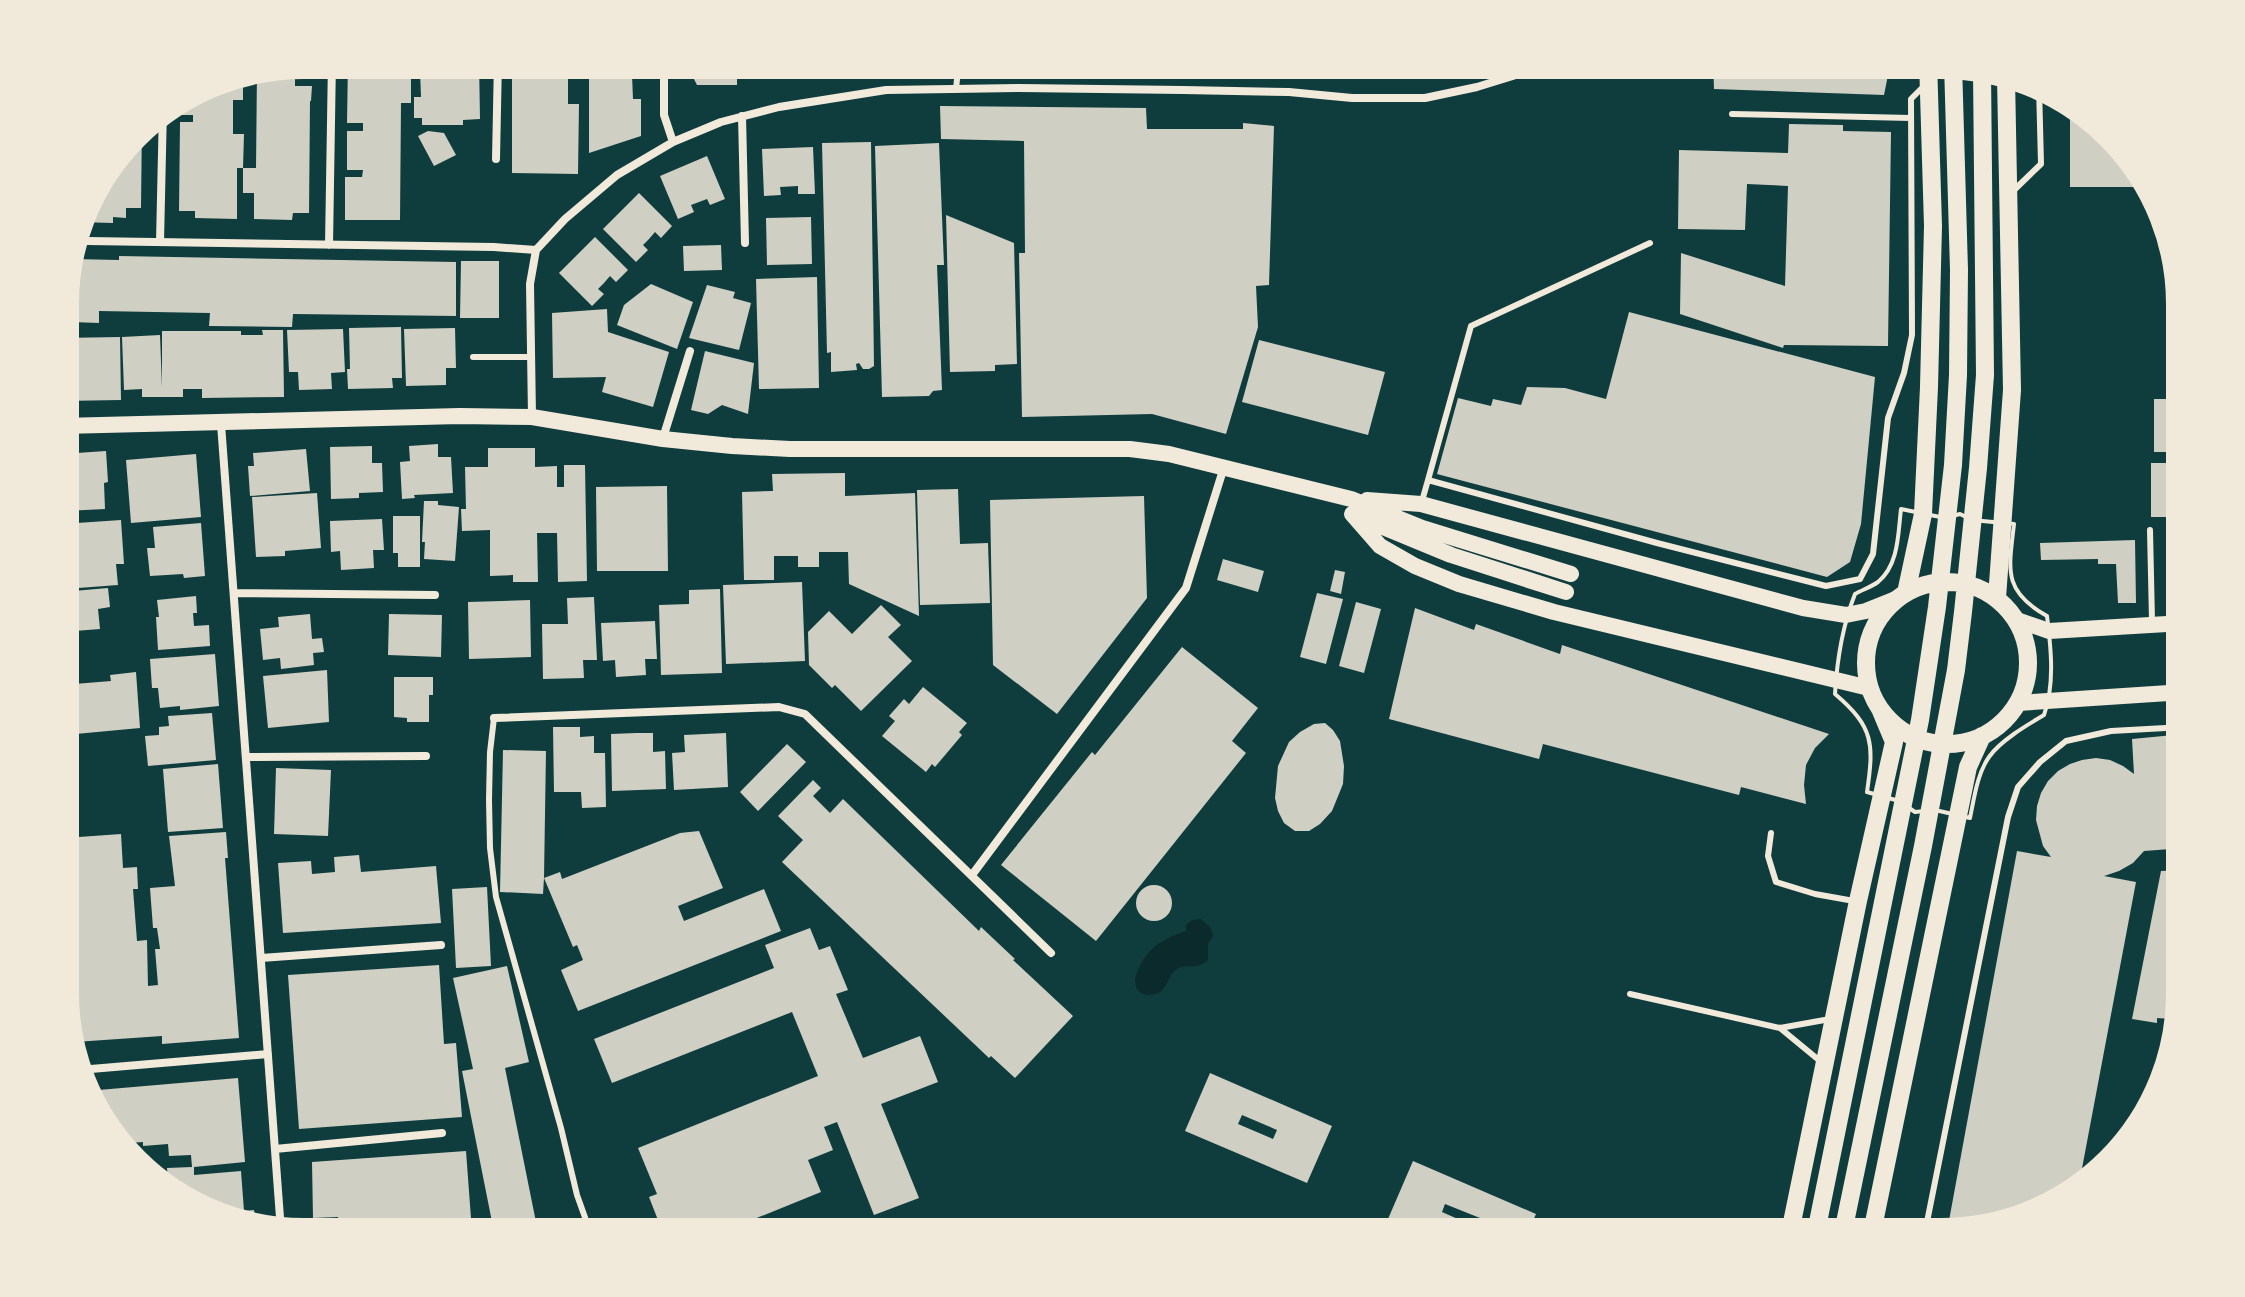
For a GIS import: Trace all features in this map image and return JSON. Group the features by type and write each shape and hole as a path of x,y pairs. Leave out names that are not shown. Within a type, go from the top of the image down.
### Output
{"main road":[{"path":"1788,1223 1894,742 1869,688 1865,663 1869,639 1879,617 1901,596 1923,514 1933,226 1928,74"},
{"path":"1818,1223 1920,720 1937,607 1953,465 1958,375 1959,270 1953,75"},
{"path":"1845,1223 1956,670 1985,375 1982,78"},
{"path":"1997,598 2012,390 2006,84"},
{"path":"74,426 532,417 663,439 732,446 790,449 1130,449 1169,454 1301,486 1351,506 1451,555 1566,592"},
{"path":"1925,465 1940,481 1960,488 1973,488 2006,474"},
{"path":"1351,506 1421,504 1803,608 1846,615 1866,611 1929,584 1955,582 1972,585 1997,598 2017,620 2026,640 2029,662 2026,683 2018,703 2003,723 1982,736 1955,744 1926,742 1901,730 1881,711"},
{"path":"1351,506 1571,574"},
{"path":"1351,506 1380,546 1415,566 1459,584 1554,612 1869,688"},
{"path":"2017,620 2049,631 2171,624"},
{"path":"2018,703 2171,693"},
{"path":"1874,1223 1968,767 1982,736"},
{"path":"1868,850 1882,833 1898,824 1916,824 1932,831 1944,845 1948,863"}],"street":[{"path":"329,245 332,74"},
{"path":"496,159 498,74"},
{"path":"664,74 664,115 673,142"},
{"path":"532,417 530,284 536,250 565,219 617,175 673,142 721,122 779,107 886,90 1273,91 1352,98 1425,98 1519,74"},
{"path":"742,116 745,243"},
{"path":"160,242 163,123"},
{"path":"87,241 536,250"},
{"path":"663,439 690,351"},
{"path":"221,424 280,1221"},
{"path":"972,875 1186,588 1224,467"},
{"path":"234,593 435,595"},
{"path":"494,718 779,707 805,714 1051,953"},
{"path":"246,757 426,756"},
{"path":"261,958 441,945"},
{"path":"87,1069 268,1054"},
{"path":"275,1149 442,1133"}],"lane":[{"path":"956,89 958,74"},
{"path":"1428,480 1643,540 1826,586 1860,579 1873,554 1888,418 1904,373 1912,335 1911,99 1928,82"},
{"path":"2008,196 2041,164 2039,96"},
{"path":"1732,114 1911,118"},
{"path":"1421,504 1471,326 1650,243"},
{"path":"473,357 531,357"},
{"path":"2150,530 2152,625"},
{"path":"494,718 489,800 490,848 496,897 587,1223"},
{"path":"1927,1223 2008,817 2018,787 2040,762 2066,741 2111,731 2171,728"},
{"path":"1771,833 1768,856 1776,882 1815,894 1858,901"},
{"path":"1630,994 1780,1028 1833,1018"},
{"path":"1780,1028 1824,1064"}],"path":[{"path":"1846,615 1839,647 1835,694 1851,708 1870,739 1872,758 1867,792 1881,795"},
{"path":"1958,816 1970,818 1989,756 2027,724 2044,715 2049,700 2049,631"}],"water":[{"path":"1201,919 1211,928 1213,936 1208,944 1208,960 1200,965 1175,970 1159,993 1147,995 1140,992 1135,981 1148,953 1164,940 1186,931 1186,925 1192,920"}],"building":[{"path":"311,74 311,78 295,78 295,86 312,86 309,213 293,213 292,220 254,219 254,193 243,193 243,168 256,168 257,79"},
{"path":"348,74 411,74 411,103 401,103 400,220 345,220 345,177 362,177 363,170 347,170 347,131 363,131 363,123 347,123"},
{"path":"420,74 479,74 480,119 463,120 463,125 422,125 422,118 414,118 414,97 421,97"},
{"path":"515,74 568,74 568,104 579,104 578,174 512,173 512,79 515,79"},
{"path":"589,74 644,74 632,75 633,99 641,99 641,136 589,153"},
{"path":"737,74 737,85 697,85 692,75 681,75"},
{"path":"1713,74 1888,74 1884,95 1714,89"},
{"path":"243,82 243,100 233,100 233,134 244,134 243,168 237,168 237,219 195,218 195,211 179,211 180,122 193,122 193,115 181,115 181,110 189,105 216,91"},
{"path":"940,106 1146,108 1147,129 1243,129 1243,123 1274,126 1269,285 1256,286 1258,327 1226,434 1152,414 1022,417 1019,253 1025,253 1024,141 941,139"},
{"path":"2067,112 2104,141 2132,176 2135,187 2070,187 2070,118 2067,118"},
{"path":"1789,124 1843,125 1843,131 1891,132 1888,346 1784,345 1783,348 1680,314 1681,253 1785,286 1788,186 1747,184 1745,230 1678,229 1679,150 1788,153"},
{"path":"428,131 444,133 456,155 434,166 418,136"},
{"path":"142,141 141,208 126,208 126,218 113,217 113,223 89,222 121,164"},
{"path":"871,142 874,366 863,369 859,363 856,364 857,370 831,372 831,352 827,353 822,143"},
{"path":"939,143 944,265 937,265 942,390 933,391 929,396 882,397 875,146"},
{"path":"813,147 815,194 798,194 798,186 780,187 781,195 764,196 762,149"},
{"path":"707,156 725,199 710,205 707,199 691,205 694,212 678,219 660,176"},
{"path":"639,193 672,226 661,238 655,232 643,245 648,250 636,262 603,229"},
{"path":"946,215 1014,243 1017,364 995,365 995,371 950,372"},
{"path":"811,217 812,264 767,265 766,218"},
{"path":"595,237 628,270 616,282 610,276 598,289 604,294 592,306 559,273"},
{"path":"721,245 722,270 684,271 683,246"},
{"path":"119,256 456,262 456,316 293,314 292,327 209,326 210,313 99,311 99,323 74,322 79,259 119,260"},
{"path":"461,261 499,261 499,318 460,318"},
{"path":"817,277 819,388 759,389 756,279"},
{"path":"651,284 693,302 677,349 617,325 624,305"},
{"path":"707,285 735,292 733,298 751,303 739,350 689,338"},
{"path":"607,309 608,332 669,352 653,407 602,392 606,377 553,378 552,313"},
{"path":"1629,312 1875,377 1861,524 1850,562 1827,577 1437,474 1458,398 1491,406 1493,399 1521,405 1527,387 1565,388 1606,399"},
{"path":"401,327 402,378 392,378 393,388 348,389 349,328"},
{"path":"455,328 456,368 446,368 446,385 406,386 404,329"},
{"path":"343,329 345,372 331,373 332,389 299,390 298,372 289,372 287,330"},
{"path":"262,330 283,330 284,397 202,398 202,389 183,389 183,397 142,397 142,389 124,390 122,337 160,335 162,387 162,331 241,331 241,335 263,335"},
{"path":"120,337 121,400 74,401 74,338"},
{"path":"1259,340 1385,372 1368,435 1242,402"},
{"path":"705,351 754,363 748,414 722,405 708,414 691,410"},
{"path":"2154,399 2171,399 2171,452 2154,452"},
{"path":"438,444 438,457 451,457 453,493 414,495 415,498 402,499 400,462 410,461 409,446"},
{"path":"372,446 372,463 382,463 383,492 359,493 359,498 331,499 330,447"},
{"path":"488,448 535,448 535,467 557,466 557,487 564,487 564,465 585,465 587,581 558,582 557,533 537,533 538,582 513,582 513,575 490,576 490,530 462,531 461,509 466,509 465,467 488,467"},
{"path":"306,449 310,491 250,496 248,466 254,466 253,453"},
{"path":"106,451 108,482 104,483 105,509 74,511 74,453"},
{"path":"196,454 201,517 131,523 126,460"},
{"path":"2151,463 2171,463 2171,517 2151,517"},
{"path":"845,473 845,496 915,493 919,616 849,584 848,552 819,552 819,567 798,567 798,556 774,556 774,580 744,580 742,492 773,491 772,474"},
{"path":"667,486 668,571 597,571 596,487"},
{"path":"958,489 960,544 988,543 990,603 920,605 917,490"},
{"path":"317,493 321,548 285,551 285,556 256,557 252,497"},
{"path":"1144,496 1147,598 1057,714 993,665 990,500"},
{"path":"424,501 459,507 455,561 424,559"},
{"path":"393,516 420,516 420,567 398,567 398,553 393,553"},
{"path":"382,519 384,550 373,550 374,568 341,570 340,551 331,552 330,521"},
{"path":"121,520 124,564 116,564 118,585 74,588 74,523"},
{"path":"201,523 205,576 150,576 147,548 155,548 153,527"},
{"path":"2135,540 2136,603 2118,603 2116,564 2098,564 2098,559 2041,560 2040,543"},
{"path":"1223,559 1264,571 1258,592 1217,580"},
{"path":"1335,570 1345,572 1341,594 1330,591"},
{"path":"802,582 805,661 726,664 723,585"},
{"path":"108,588 110,607 98,609 100,629 74,631 74,591"},
{"path":"720,589 722,673 661,675 659,605 689,604 689,590"},
{"path":"1317,593 1343,599 1326,664 1300,657"},
{"path":"196,596 194,626 209,625 210,646 158,650 157,600"},
{"path":"594,597 597,660 583,660 584,678 543,679 542,624 568,624 567,598"},
{"path":"530,600 531,657 469,659 468,602"},
{"path":"1356,602 1381,609 1364,673 1339,666"},
{"path":"881,605 901,625 888,637 912,661 861,711 809,665 808,632 829,611 852,634"},
{"path":"1415,608 1474,630 1476,624 1560,654 1562,645 1829,734 1815,748 1806,765 1806,804 1741,787 1739,795 1543,744 1539,759 1389,719"},
{"path":"310,614 312,639 322,638 324,652 313,653 314,665 281,669 280,658 263,660 260,629 279,627 278,617"},
{"path":"389,614 442,615 441,657 388,655"},
{"path":"655,621 657,659 645,659 646,675 616,677 615,660 603,661 601,623"},
{"path":"1182,647 1258,708 1232,741 1246,753 1096,941 1001,865"},
{"path":"215,654 219,706 180,710 180,706 160,708 158,688 152,688 150,659"},
{"path":"327,670 329,722 268,728 263,676"},
{"path":"136,672 140,728 74,734 74,684 111,681 110,675"},
{"path":"394,677 433,677 429,722 407,722 407,718 394,717"},
{"path":"923,687 967,723 959,732 962,735 935,767 932,764 926,772 882,736 895,721 889,716 904,699 909,704"},
{"path":"212,713 216,760 148,766 145,736 159,735 159,727 169,726 168,716"},
{"path":"1325,723 1340,741 1343,784 1332,811 1320,824 1309,831 1295,831 1284,823 1278,811 1275,798 1278,766 1289,742 1314,724"},
{"path":"553,727 580,727 580,737 594,736 594,753 605,753 606,807 582,808 581,792 554,792"},
{"path":"653,733 653,752 665,751 666,789 612,791 611,734"},
{"path":"726,733 728,787 674,790 672,753 685,752 684,735"},
{"path":"2171,735 2171,849 2144,851 2133,863 2104,876 2136,882 2081,1175 2043,1199 2015,1211 1986,1219 1949,1223 2017,851 2051,857 2043,846 2036,820 2037,806 2048,781 2058,771 2070,764 2096,758 2110,760 2134,774 2132,739"},
{"path":"787,744 806,762 758,811 740,792"},
{"path":"503,750 546,751 543,894 500,892"},
{"path":"218,764 223,828 168,832 163,769"},
{"path":"276,768 331,770 328,836 274,834"},
{"path":"813,780 821,788 813,796 830,813 843,799 979,931 981,927 1073,1016 1015,1078 991,1056 989,1058 782,862 803,840 778,816"},
{"path":"699,831 723,888 678,906 684,921 764,889 781,931 578,1011 561,970 583,960 577,945 573,947 544,878 560,872 562,879 680,833"},
{"path":"226,832 228,858 225,858 239,1038 162,1044 162,1036 80,1042 74,988 74,837 121,834 123,868 137,867 138,889 133,889 137,941 147,940 148,986 158,985 155,949 160,949 157,928 153,928 150,888 175,886 169,836"},
{"path":"359,855 361,872 436,866 441,923 283,933 278,863 311,861 312,874 335,872 334,857"},
{"path":"2161,871 2171,871 2171,1008 2170,1019 2157,1018 2157,1023 2132,1019"},
{"path":"1154,885 1167,890 1172,903 1167,916 1154,921 1141,916 1136,903 1141,890"},
{"path":"487,887 491,966 456,968 452,889"},
{"path":"810,928 819,950 830,946 848,990 836,994 863,1058 920,1036 938,1082 881,1104 919,1198 874,1215 837,1122 824,1127 833,1150 808,1160 821,1192 745,1223 659,1223 649,1197 657,1194 638,1148 818,1076 792,1012 612,1083 594,1039 774,968 765,945"},
{"path":"439,965 444,1044 456,1043 462,1117 299,1129 288,975"},
{"path":"507,966 529,1062 505,1068 536,1223 492,1223 462,1071 473,1069 453,978"},
{"path":"1210,1073 1332,1126 1307,1183 1185,1131","holes":["1242,1115 1277,1130 1273,1139 1238,1124"]},
{"path":"238,1078 245,1162 194,1167 194,1175 241,1171 244,1211 254,1210 255,1217 216,1206 168,1178 167,1168 192,1167 191,1155 169,1156 168,1144 143,1146 143,1142 130,1143 96,1090"},
{"path":"466,1151 471,1223 338,1223 338,1217 313,1218 312,1162"},
{"path":"1413,1161 1536,1214 1532,1223 1478,1223 1480,1218 1445,1204 1442,1212 1467,1223 1397,1223 1388,1219"},
{"path":"1616,1218 1641,1223 1615,1223"}]}
